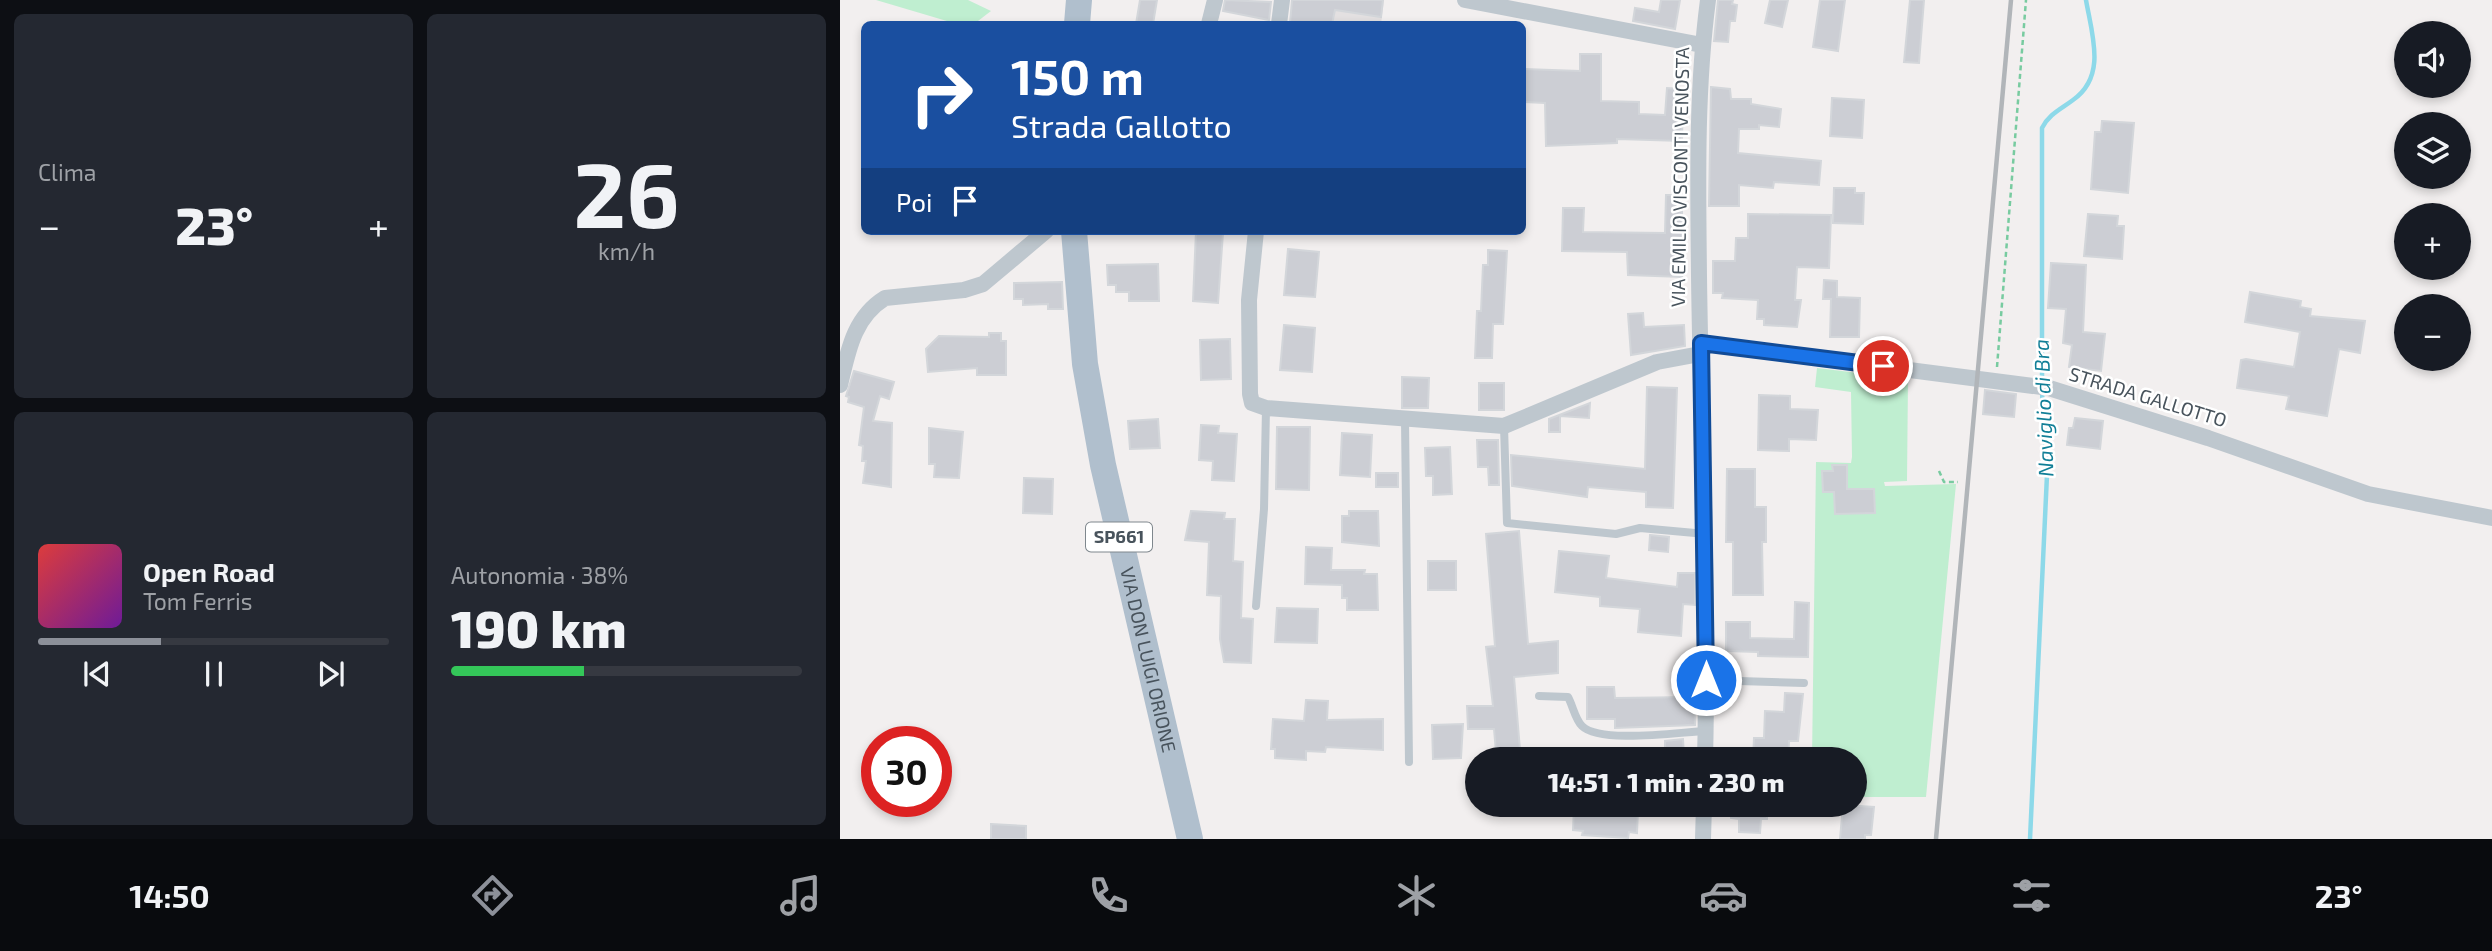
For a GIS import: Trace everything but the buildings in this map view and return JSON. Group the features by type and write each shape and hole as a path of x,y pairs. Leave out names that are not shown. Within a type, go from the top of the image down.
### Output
{"main road":[{"path":"1077,21 1079,0"},
{"name":"VIA DON LUIGI ORIONE","path":"1074,235 1085,364 1103,465 1190,839"}],"street":[{"path":"1210,21 1215,0"},
{"path":"1279,21 1282,0"},
{"path":"1465,0 1702,45"},
{"name":"VIA EMILIO VISCONTI VENOSTA","path":"1705,747 1706,534 1699,217 1702,45 1707,0"},
{"path":"840,385 854,331 875,304 885,298 964,290 983,284 1041,235"},
{"path":"1256,235 1249,300 1250,394 1252,403 1266,408 1504,426 1657,362 1700,349"},
{"name":"STRADA GALLOTTO","path":"1700,349 2043,387 2208,438 2368,494 2444,511 2492,518"},
{"path":"1704,817 1704,839"}],"lane":[{"path":"1256,606 1264,509 1266,408"},
{"path":"1405,420 1409,762"},
{"path":"1504,426 1507,523 1616,534 1640,528 1706,534"},
{"path":"1706,680 1804,684"},
{"path":"1539,696 1568,697 1579,723 1591,733 1619,736 1706,730"}],"path":[{"path":"1996,380 2026,0"},
{"path":"1939,471 1944,482 1958,482"}],"shaded area":[{"path":"1292,0 1384,0 1381,21 1289,21"}],"green space":[{"path":"876,0 968,0 991,11 978,21 947,21"},
{"path":"1817,368 1908,379 1907,481 1884,482 1885,486 1956,484 1926,797 1867,797 1867,747 1812,747 1816,462 1851,463 1852,457 1851,392 1815,387"}],"waterway":[{"name":"Naviglio di Bra","path":"2030,839 2047,475 2042,392 2042,128 2052,115 2084,90 2090,79 2094,54 2086,0"}],"railway":[{"path":"1936,839 2011,0"}],"route":[{"path":"1706,680 1706,534 1701,343 1883,366"}]}
